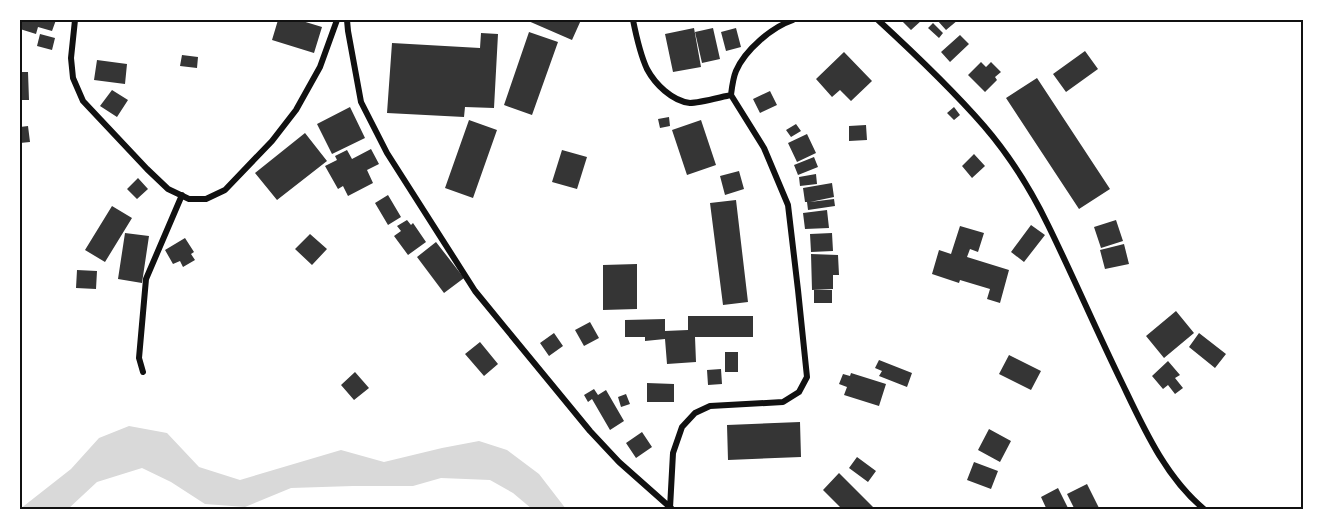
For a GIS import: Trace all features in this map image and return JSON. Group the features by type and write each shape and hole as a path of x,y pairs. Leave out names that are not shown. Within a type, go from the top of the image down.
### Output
{"street":[{"path":"75,20 71,58 73,78 83,100 168,189 189,198 206,199 225,190 272,141 296,110 320,67 337,20"},
{"path":"347,20 362,102 387,153 475,291 590,431 619,462 671,509"},
{"path":"633,20 648,69 661,87 674,98 691,103 731,94"},
{"path":"671,509 673,453 682,427 695,413 710,406 783,402 799,392 807,377 788,205 764,148 731,94 735,72 745,56 766,34 793,20"},
{"path":"878,20 927,65 984,126 1016,168 1047,224 1138,417 1170,472 1204,510"},
{"path":"142,372 139,358 146,279 182,195"}],"shaded area":[{"path":"129,426 167,433 199,467 240,480 341,450 384,462 479,441 507,450 539,474 566,509 532,509 513,493 490,480 441,478 413,486 291,488 245,507 205,504 171,482 142,468 97,482 68,509 20,509 71,469 99,438"}],"building":[{"path":"20,20 56,20 52,31 38,27 36,34 20,29"},
{"path":"278,20 299,20 322,27 314,53 272,40"},
{"path":"526,20 581,20 572,40"},
{"path":"901,20 922,20 911,30"},
{"path":"937,20 958,20 946,30"},
{"path":"933,23 943,33 939,38 928,28"},
{"path":"694,28 701,67 673,72 665,34"},
{"path":"713,28 720,59 702,63 695,32"},
{"path":"736,28 741,47 726,51 721,32"},
{"path":"529,32 558,42 532,115 504,105"},
{"path":"481,33 498,34 494,108 465,107 464,117 387,113 392,43 480,48"},
{"path":"40,34 55,38 52,50 37,46"},
{"path":"960,35 969,44 950,62 941,52"},
{"path":"1085,51 1098,69 1066,92 1053,74"},
{"path":"844,52 872,81 851,101 840,90 832,97 816,79"},
{"path":"182,55 198,57 197,68 180,66"},
{"path":"97,60 127,64 125,84 94,80"},
{"path":"981,62 986,67 991,62 1001,72 995,77 997,80 985,92 968,75"},
{"path":"20,72 28,72 29,100 20,100"},
{"path":"1037,78 1110,189 1079,209 1006,98"},
{"path":"112,90 128,100 117,117 100,106"},
{"path":"770,91 777,105 760,113 753,99"},
{"path":"350,107 365,138 332,154 317,124"},
{"path":"954,107 960,115 954,120 947,113"},
{"path":"669,117 670,126 660,128 658,119"},
{"path":"469,120 497,130 473,198 445,188"},
{"path":"701,120 716,165 687,175 672,130"},
{"path":"796,124 801,131 791,137 786,130"},
{"path":"866,125 867,140 849,141 849,126"},
{"path":"28,126 30,142 20,143 20,127"},
{"path":"305,133 327,161 277,200 255,173"},
{"path":"807,134 816,153 797,162 788,143"},
{"path":"371,149 379,164 367,170 373,183 348,196 343,186 338,189 325,166 337,160 335,156 347,150 352,159"},
{"path":"562,150 587,157 577,189 552,182"},
{"path":"974,154 985,166 972,178 962,166"},
{"path":"814,157 818,167 798,175 794,165"},
{"path":"739,171 744,189 725,195 720,176"},
{"path":"816,174 817,184 800,186 799,177"},
{"path":"138,178 148,189 137,199 127,189"},
{"path":"832,183 834,197 810,202 834,199 835,206 808,210 803,188"},
{"path":"388,195 401,217 388,225 375,203"},
{"path":"736,200 748,302 723,305 710,203"},
{"path":"112,206 132,218 105,262 85,250"},
{"path":"827,210 829,228 805,229 803,213"},
{"path":"407,220 411,225 413,223 426,242 408,255 394,236 401,231 397,226"},
{"path":"1116,220 1123,241 1101,248 1094,227"},
{"path":"1031,225 1045,235 1024,262 1011,252"},
{"path":"960,226 984,233 978,252 970,249 967,257 1009,270 1000,303 987,299 990,289 960,280 959,283 932,274 939,250 951,254"},
{"path":"125,233 149,236 142,283 118,279"},
{"path":"832,233 833,251 811,252 810,234"},
{"path":"310,234 327,249 312,265 295,249"},
{"path":"185,238 194,252 191,254 195,260 183,267 180,261 173,264 165,250"},
{"path":"436,242 464,278 444,293 417,257"},
{"path":"1124,244 1129,264 1105,269 1100,250"},
{"path":"811,254 838,255 839,275 833,275 833,289 812,290"},
{"path":"637,264 637,309 603,310 603,265"},
{"path":"77,270 97,271 96,289 76,288"},
{"path":"814,290 832,290 832,303 814,303"},
{"path":"1176,311 1194,333 1164,358 1146,336"},
{"path":"688,316 753,316 753,337 695,337 696,362 667,364 665,339 645,341 645,337 625,337 625,320 665,319 665,331 688,330"},
{"path":"590,322 599,338 584,346 575,330"},
{"path":"554,333 563,346 549,356 540,343"},
{"path":"1199,333 1226,354 1215,368 1189,347"},
{"path":"480,342 498,364 484,376 465,354"},
{"path":"725,352 738,352 738,372 725,372"},
{"path":"1009,355 1041,371 1031,390 999,374"},
{"path":"879,360 912,373 907,387 879,376 882,371 875,368"},
{"path":"1168,361 1180,375 1175,378 1183,388 1175,394 1168,385 1163,389 1152,376"},
{"path":"721,369 722,384 708,385 707,370"},
{"path":"355,372 369,388 354,400 341,385"},
{"path":"851,373 886,384 879,406 844,395 847,387 839,384 843,374 850,376"},
{"path":"647,383 674,384 674,402 647,402"},
{"path":"594,389 598,395 606,390 624,421 610,430 592,399 588,402 584,395"},
{"path":"626,394 630,404 621,407 618,397"},
{"path":"800,422 801,457 728,460 727,425"},
{"path":"989,429 1011,441 1000,462 978,450"},
{"path":"642,432 652,447 636,458 626,443"},
{"path":"857,457 876,471 868,482 849,468"},
{"path":"974,462 998,471 991,489 967,480"},
{"path":"839,473 876,510 843,510 823,490"},
{"path":"1087,484 1100,510 1075,510 1067,494"},
{"path":"1058,488 1069,510 1047,510 1041,497"}]}
